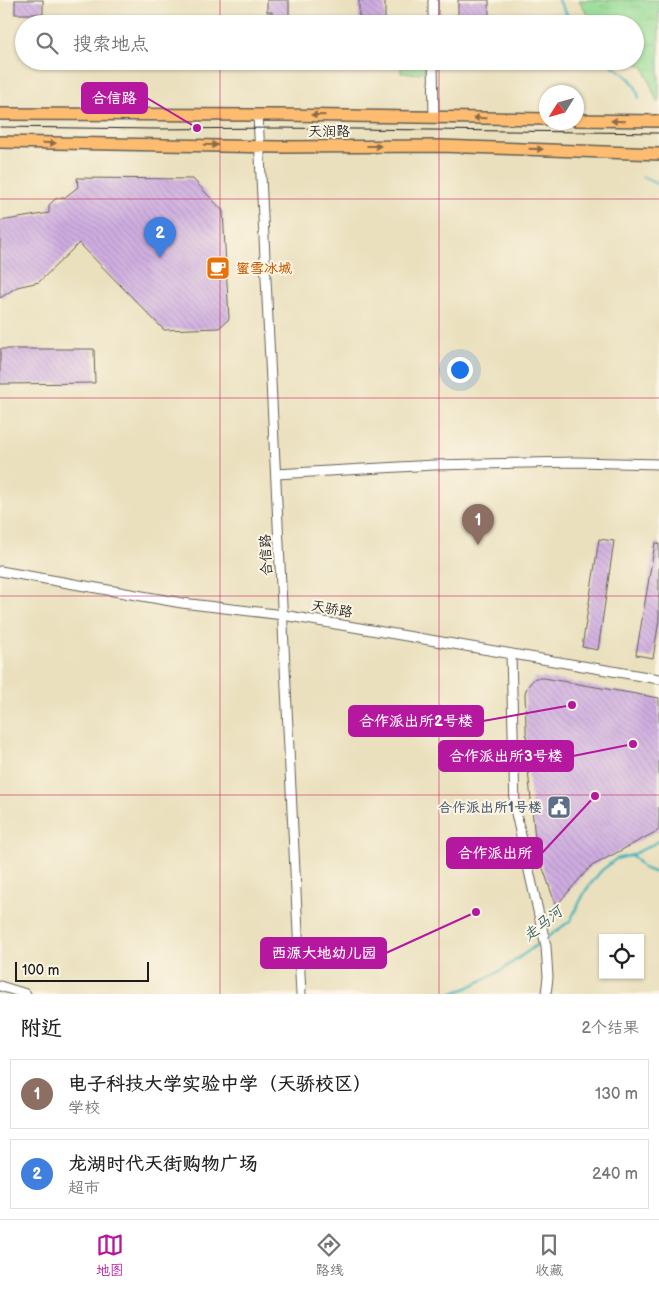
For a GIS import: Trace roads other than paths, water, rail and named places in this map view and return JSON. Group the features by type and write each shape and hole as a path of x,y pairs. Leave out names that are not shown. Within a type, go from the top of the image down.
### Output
{"main road":[{"name":"天润路","path":"0,114 539,119"},
{"path":"584,120 659,121"},
{"name":"天润路","path":"0,142 260,146 440,146 659,154"}],"street":[{"path":"433,0 433,15"},
{"path":"433,70 434,118"},
{"name":"合信路","path":"258,115 300,994"},
{"path":"276,474 434,465 576,462 659,464"},
{"name":"天骄路","path":"0,571 182,603 283,615 659,679"},
{"path":"511,654 515,809 544,931 548,977 546,994"},
{"path":"0,986 24,994"}],"waterway":[{"name":"走马河","path":"558,0 567,15"},
{"name":"走马河","path":"619,70 631,80 639,98"},
{"name":"走马河","path":"643,177 659,185"},
{"name":"走马河","path":"450,994 467,988 502,970 570,921 586,890 601,871 616,859 632,855 659,841"},
{"path":"632,855 643,868 659,874"}],"tram line":[{"path":"0,127 279,128 659,133"}],"place":[{"name":"合信路","path":"197,128"},
{"name":"龙湖时代天街购物广场","path":"160,258"},
{"name":"蜜雪冰城","path":"218,268"},
{"name":"电子科技大学实验中学（天骄校区）","path":"478,545"},
{"name":"合作派出所2号楼","path":"572,705"},
{"name":"合作派出所3号楼","path":"633,744"},
{"name":"合作派出所","path":"595,796"},
{"name":"合作派出所1号楼","path":"559,807"},
{"name":"西源大地幼儿园","path":"476,912"}]}
